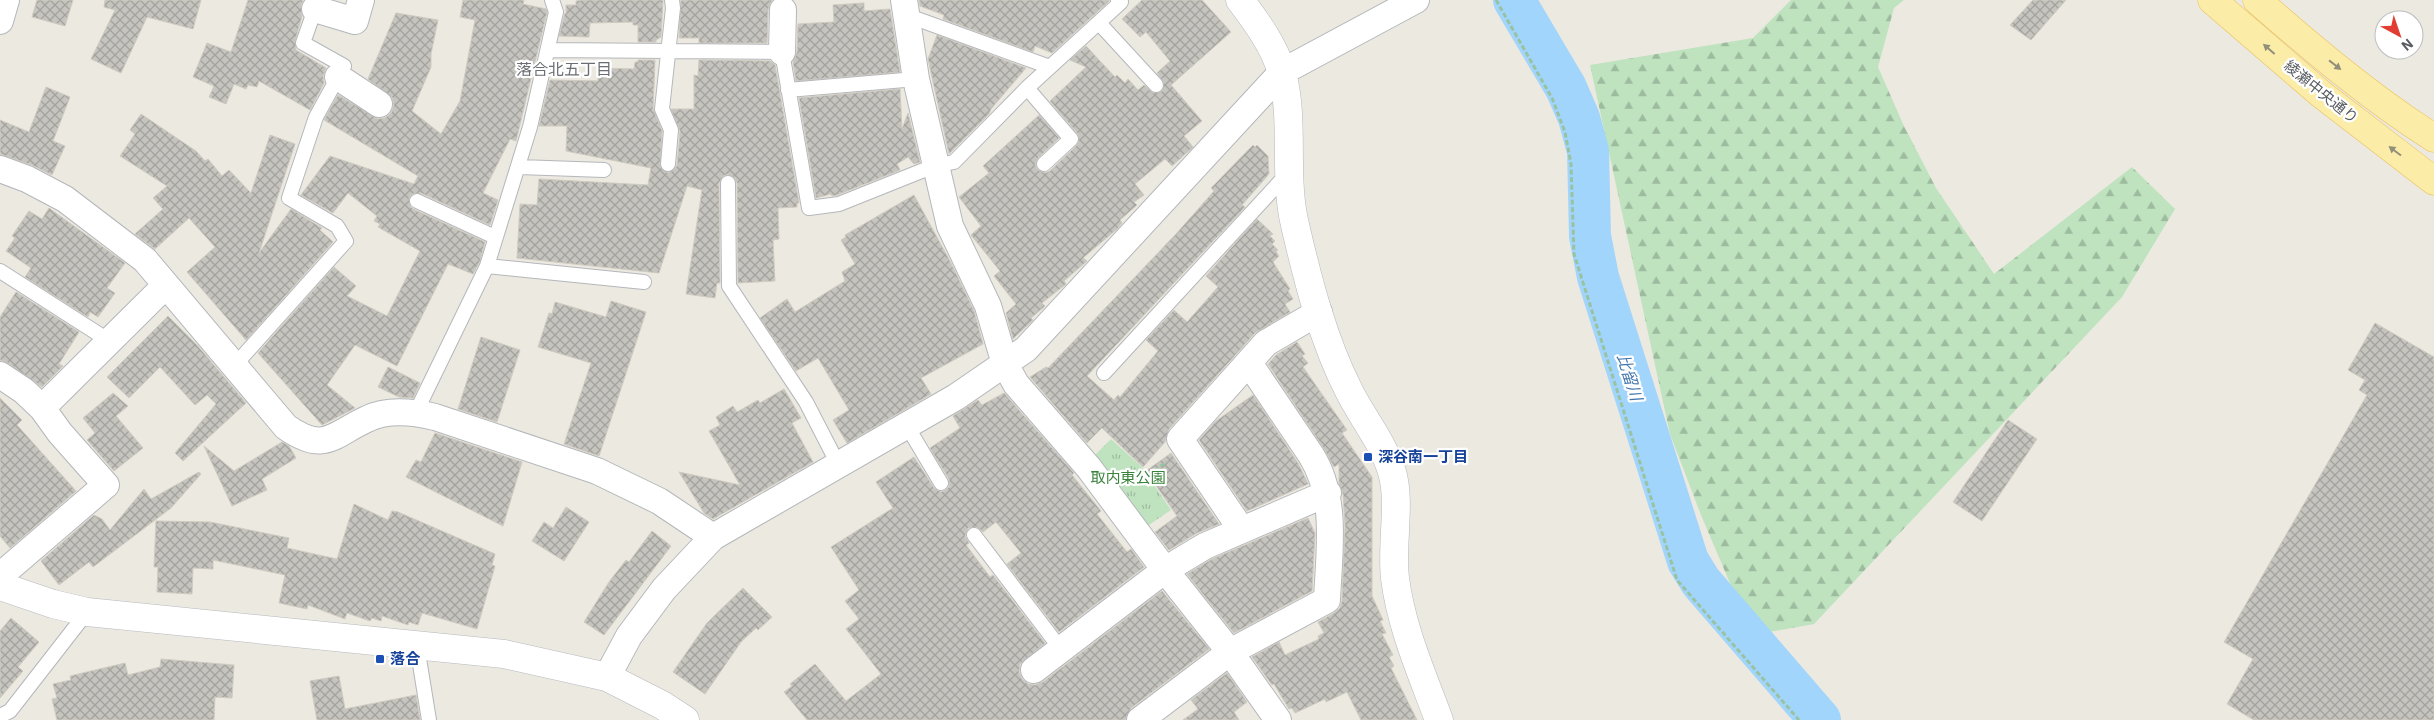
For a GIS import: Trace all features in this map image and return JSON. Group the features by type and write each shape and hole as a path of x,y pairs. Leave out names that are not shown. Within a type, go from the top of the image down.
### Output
{"main road":[{"name":"綾瀬中央通り","path":"2212,0 2321,94 2434,181"},
{"name":"綾瀬中央通り","path":"2257,0 2312,47 2408,122 2434,138"}],"street":[{"path":"0,21 6,0"},
{"path":"313,5 355,21 361,0"},
{"path":"1240,0 1258,27 1282,72 1288,121 1289,172 1294,222 1332,354 1349,392 1385,452 1392,474 1396,495 1393,537 1395,578 1404,622 1439,720"},
{"path":"607,677 629,636 664,589 713,537 907,426 1006,364 1034,342 1282,72 1416,0"},
{"path":"905,8 916,79 934,166 950,226 988,306 1006,364 1016,384 1089,468 1165,570 1230,652 1278,720"},
{"path":"782,52 783,10"},
{"path":"338,77 379,104"},
{"path":"0,169 27,179 65,198 145,260 235,364 286,427 301,437 319,441 333,439 367,418 386,413 416,412 481,430 597,470 659,501 713,537"},
{"path":"42,408 166,286"},
{"path":"1241,529 1180,439 1266,344 1319,312"},
{"path":"1140,720 1230,652 1327,600 1328,493 1320,470 1312,455 1249,364"},
{"path":"0,375 24,391 42,408 60,433 106,486 0,576"},
{"path":"1034,670 1060,648 1165,570 1205,546 1328,493"},
{"path":"0,586 53,604 87,612 504,654 607,677 662,705 685,720"}],"lane":[{"path":"416,412 487,266 519,167 548,50 556,12 552,0"},
{"path":"668,164 671,130 662,109 672,0"},
{"path":"548,50 782,52 809,208 839,204 934,166 954,162 1027,88 1121,2 1118,0"},
{"path":"235,364 346,241 337,226 289,198 316,117 344,66 303,44 313,5"},
{"path":"905,8 1050,67"},
{"path":"1099,23 1156,85"},
{"path":"788,90 916,79"},
{"path":"1027,88 1071,139 1044,164"},
{"path":"519,167 604,170"},
{"path":"1104,373 1289,172"},
{"path":"728,183 729,286 806,402 839,466"},
{"path":"417,201 495,237"},
{"path":"487,266 644,282"},
{"path":"0,271 111,342"},
{"path":"907,426 941,483"},
{"path":"974,535 1060,648"},
{"path":"0,716 10,711 87,612"},
{"path":"417,646 429,720"}],"path":[{"path":"1496,0 1552,98 1565,132 1571,164 1574,254 1677,580 1799,720"}],"green space":[{"path":"1791,0 1904,0 1894,8 1878,67 1903,124 1936,188 1994,274 2132,167 2175,209 2122,297 1814,624 1752,635 1701,515 1670,434 1590,65 1753,38"},
{"name":"取内東公園","path":"1111,439 1142,467 1171,510 1146,527 1090,460"}],"building":[{"path":"37,0 73,0 65,26 32,17"},
{"path":"105,0 201,0 193,29 147,17 121,73 91,59 115,10 104,7"},
{"path":"248,0 303,0 301,5 302,16 295,41 296,50 326,68 323,76 324,83 310,110 259,81 257,87 248,85 246,89 234,84 226,104 209,97 214,86 193,77 207,43 231,52"},
{"path":"463,0 524,0 523,4 546,9 547,12 516,141 510,139 483,193 498,200 490,225 421,193 412,194 409,198 410,206 413,209 485,242 480,261 473,274 448,264 397,366 355,345 327,385 355,408 322,425 258,353 334,267 356,286 347,296 387,316 420,251 378,227 380,224 374,221 377,216 348,193 333,213 301,195 330,156 414,184 418,176 324,120 338,95 378,119 385,118 391,113 394,105 392,97 368,79 396,13 438,20 431,54 431,67 412,111 441,134 460,101 475,20 460,17"},
{"path":"663,0 661,37 656,42 638,42 638,25 633,25 633,22 590,23 589,37 559,36 566,14 566,5 576,5 576,1"},
{"path":"681,0 772,0 768,10 767,43 699,43 699,38 679,38"},
{"path":"919,0 1109,1 1052,53 1035,46 1033,52 943,19 944,15 920,6"},
{"path":"1142,0 1202,0 1231,32 1171,85 1202,121 1184,136 1193,147 1172,166 1165,159 1135,184 1144,195 1134,202 1137,205 1120,220 1122,223 1117,229 1083,258 1087,261 1064,281 1066,284 1042,303 1045,306 1031,318 1033,320 1013,339 1006,313 1016,304 994,276 1000,271 971,235 981,226 959,197 989,173 983,166 1039,115 1059,138 1038,158 1035,165 1038,170 1045,173 1050,171 1077,145 1079,141 1078,134 1050,101 1086,67 1070,60 1086,46 1115,77 1117,75 1125,83 1128,79 1138,90 1144,85 1153,93 1162,91 1164,83 1157,73 1170,61 1146,32 1140,37 1122,19"},
{"path":"2033,0 2066,0 2031,40 2010,25"},
{"path":"864,3 864,11 890,9 900,72 796,81 793,62 797,52 798,24 834,22 833,5"},
{"path":"937,35 1026,68 991,109 989,114 949,154 928,59"},
{"path":"638,60 655,60 653,109 662,131 660,167 668,173 675,169 677,165 680,131 671,109 694,109 694,75 698,76 699,60 770,61 775,65 799,203 797,203 797,207 778,208 779,239 773,240 775,281 738,283 737,183 735,178 728,174 723,176 719,183 720,283 717,283 715,298 686,294 702,190 687,186 659,273 517,258 520,204 537,205 539,179 648,185 651,168 566,151 567,126 539,126 550,80 598,81 598,68 634,69 635,62 638,62"},
{"path":"46,87 70,97 53,141 65,146 52,175 32,165 0,154 0,120 29,132"},
{"path":"900,89 902,129 908,113 920,162 914,164 908,157 897,164 900,170 837,195 832,196 831,194 816,198 799,98"},
{"path":"141,114 196,151 205,161 208,159 222,176 229,170 251,193 270,135 295,144 259,253 291,209 322,228 320,230 333,242 246,340 187,272 215,247 189,218 155,249 135,234 163,209 153,198 167,186 120,156 135,134 130,130"},
{"path":"1253,145 1255,147 1257,145 1268,156 1269,174 1242,205 1245,207 1087,376 1114,400 1118,395 1120,397 1158,351 1146,340 1174,310 1187,322 1218,287 1206,276 1257,219 1273,234 1270,236 1275,241 1272,244 1278,250 1276,252 1279,256 1273,262 1290,289 1288,291 1293,299 1285,304 1290,312 1255,333 1169,429 1165,442 1143,467 1102,428 1087,443 1030,377 1046,367 1048,368 1176,234 1214,191 1211,188"},
{"path":"914,195 951,263 974,311 983,344 921,378 931,394 847,443 833,420 849,410 818,358 796,371 760,318 787,299 795,312 845,281 842,272 855,264 841,240 846,237 845,235"},
{"path":"49,208 125,263 107,288 115,293 98,317 90,312 88,317 25,277 31,268 6,251 15,238 12,236 29,211 42,219"},
{"path":"16,292 79,332 59,364 63,366 42,387 8,363 0,360 0,317"},
{"path":"611,301 646,312 599,456 564,444 591,363 538,347 549,313 552,314 555,302 606,317"},
{"path":"168,316 197,345 246,403 183,461 175,453 216,404 207,395 195,405 160,367 129,398 107,377"},
{"path":"2375,323 2434,357 2434,720 2254,720 2227,704 2253,659 2224,642 2367,395 2359,390 2365,380 2348,370"},
{"path":"481,337 520,350 497,422 458,409"},
{"path":"1297,342 1305,354 1302,356 1308,363 1303,367 1347,430 1342,433 1372,477 1372,596 1383,620 1380,621 1386,633 1382,634 1393,655 1389,657 1394,666 1391,668 1417,720 1361,720 1347,692 1326,702 1325,699 1295,713 1292,708 1289,709 1274,684 1272,685 1252,657 1279,642 1285,655 1319,639 1318,636 1324,633 1318,622 1340,608 1342,601 1345,526 1343,494 1339,484 1339,464 1334,467 1323,447 1268,364 1276,355"},
{"path":"388,367 420,383 413,398 399,397 378,387"},
{"path":"784,389 801,418 792,423 813,462 713,519 704,513 679,472 740,485 709,431 720,425 716,417 733,406 737,412 758,400 760,403"},
{"path":"113,393 128,406 116,416 143,448 114,471 87,440 95,433 83,418"},
{"path":"1004,393 1074,473 1072,475 1101,511 1097,514 1127,552 1131,549 1144,567 1059,632 1007,564 1021,553 996,522 983,532 977,527 968,528 965,536 969,543 966,545 990,577 993,575 1045,643 1020,664 1019,672 1022,679 1028,684 1035,685 1043,682 1162,591 1209,649 1131,708 1125,720 807,720 784,692 792,686 790,684 815,664 846,701 881,674 846,629 859,619 845,601 859,590 831,547 893,508 876,482 914,457 934,488 941,492 946,490 949,487 949,479 930,448 960,428 953,416 978,400 982,405"},
{"path":"1253,395 1298,463 1308,484 1247,511 1199,440 1216,421"},
{"path":"0,398 22,420 17,425 76,491 10,548 0,536"},
{"path":"2008,420 2037,439 1982,521 1953,502"},
{"path":"435,433 522,462 503,526 406,477 416,460 421,462"},
{"path":"282,442 289,446 296,458 262,479 267,490 232,506 204,446 234,471"},
{"path":"1171,453 1219,524 1197,533 1169,550 1155,532 1177,516 1146,471"},
{"path":"199,472 201,474 171,508 93,567 89,562 59,585 41,561 94,515 102,519 110,530 144,489 151,499"},
{"path":"354,504 388,520 392,511 398,512 495,554 492,565 495,566 477,629 422,613 418,625 409,622 408,625 382,616 381,621 372,618 370,621 347,613 345,619 308,605 307,609 279,603 285,575 213,560 213,569 193,568 192,594 157,592 158,567 154,567 156,521 210,522 289,538 287,548 337,559"},
{"path":"566,507 589,522 564,561 532,541 544,522 553,528"},
{"path":"1308,518 1315,533 1312,591 1234,633 1187,574 1212,559"},
{"path":"652,531 671,546 604,635 584,622 609,582 626,560 629,562"},
{"path":"743,588 772,617 741,642 705,694 673,672 707,623"},
{"path":"11,618 39,642 18,667 23,671 0,698 0,631"},
{"path":"161,659 234,665 232,698 215,697 214,720 57,720 52,699 57,698 53,684 71,680 70,676 125,663 128,675 160,667"},
{"path":"1227,673 1247,702 1234,712 1239,720 1183,720 1198,709 1191,700"},
{"path":"339,676 345,709 416,695 420,720 317,720 310,681"}],"waterway":[{"name":"比留川","path":"1514,0 1566,88 1579,118 1588,151 1590,236 1598,277 1688,561 1701,582 1820,720"}],"place":[{"name":"深谷南一丁目","path":"1368,457"},
{"name":"落合","path":"380,659"}],"district":[{"name":"落合北五丁目","path":"564,69"}]}
